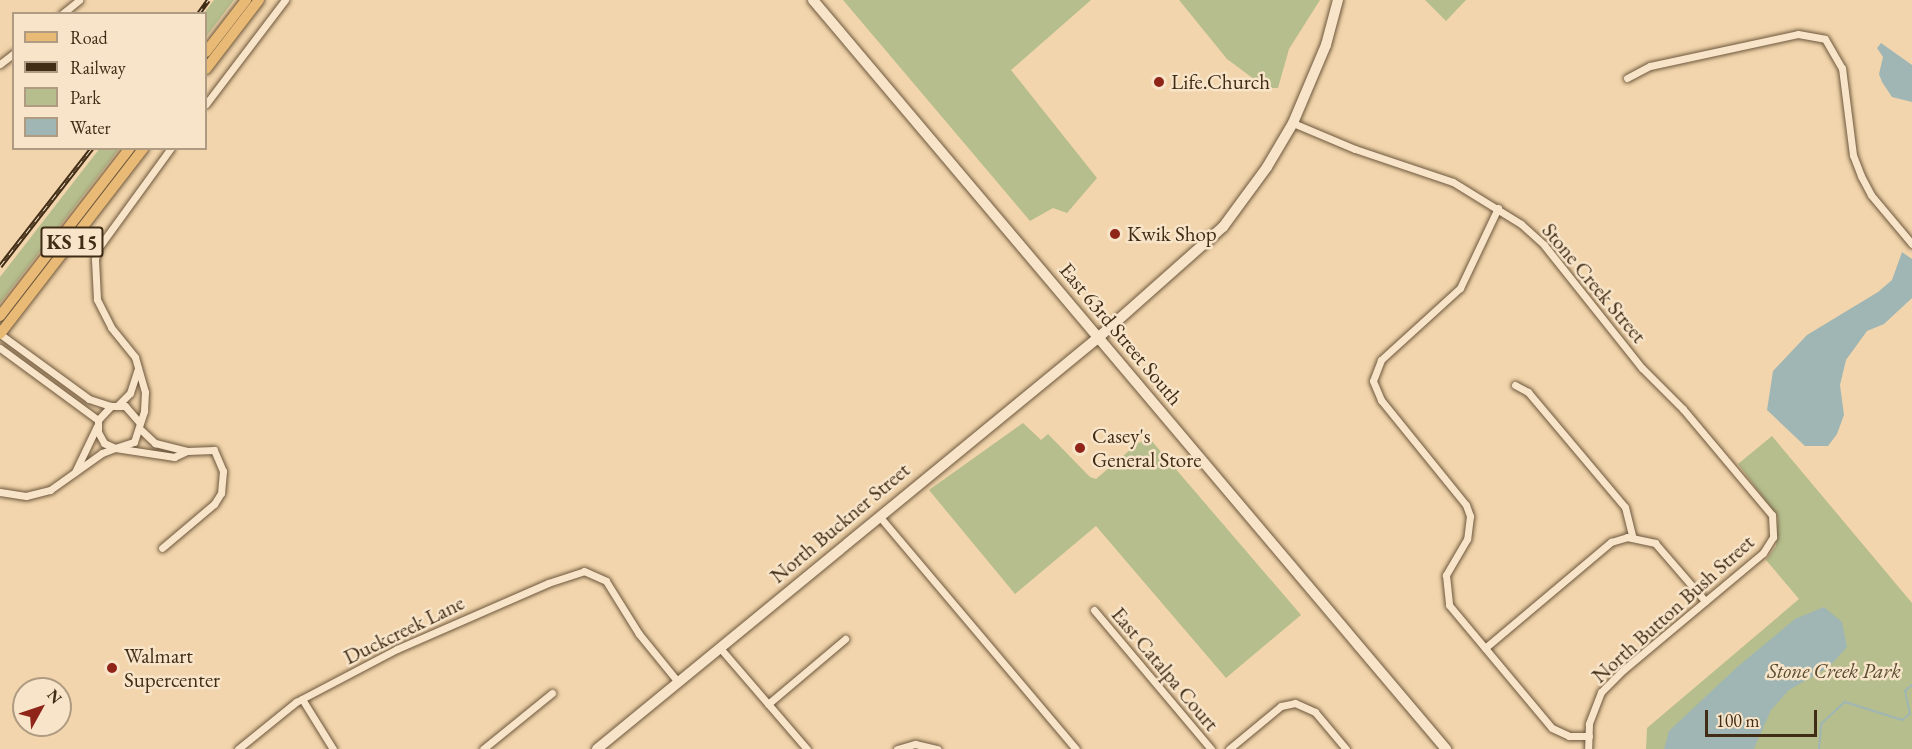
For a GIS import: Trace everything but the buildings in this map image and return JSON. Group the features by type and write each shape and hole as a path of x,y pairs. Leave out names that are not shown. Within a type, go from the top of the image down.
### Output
{"main road":[{"path":"207,51 246,0"},
{"path":"207,68 259,0"},
{"name":"East 63rd Street South","path":"813,0 1446,749"},
{"name":"North Buckner Street","path":"597,749 1099,337 1223,227 1267,167 1293,123 1326,45 1338,0"},
{"name":"KS 15","path":"0,316 128,150"},
{"name":"KS 15","path":"0,334 142,150"}],"street":[{"path":"64,12 79,0"},
{"path":"207,103 285,0"},
{"path":"1627,78 1650,66 1798,34 1825,39 1842,68 1853,155 1861,176 1871,195 1912,244"},
{"path":"0,64 12,55"},
{"name":"Stone Creek Street","path":"1293,123 1355,149 1453,182 1498,208 1544,245 1642,368 1768,508 1774,529"},
{"path":"0,492 19,496 40,493 115,448 129,446 140,426 145,392 138,368 97,299 95,259 98,249 170,150"},
{"path":"1498,208 1460,288 1381,360 1373,381 1381,400 1466,505 1470,528 1446,575 1446,598 1552,728 1569,736 1589,736"},
{"path":"0,334 89,399 132,410 140,426 155,443 187,451 214,450 218,454 223,471 221,493 214,504 162,548"},
{"path":"0,348 97,423 100,438 115,448 174,457 187,451"},
{"path":"75,473 97,423 130,393 138,368"},
{"path":"1515,385 1528,392 1625,507 1632,536"},
{"path":"879,516 1076,749"},
{"name":"North Button Bush Street","path":"1588,749 1593,707 1601,692 1763,553 1774,529"},
{"path":"1485,648 1611,542 1632,536 1655,543 1705,601"},
{"name":"Duckcreek Lane","path":"238,749 302,699 412,642 538,587 578,573 598,575 678,682"},
{"name":"East Catalpa Court","path":"1094,610 1211,749"},
{"path":"768,704 845,639"},
{"path":"720,648 807,749"},
{"path":"483,749 552,693"},
{"path":"302,699 333,749"},
{"path":"1229,749 1281,706 1299,703 1315,712 1346,749"},
{"path":"897,749 915,744 937,749"}],"green space":[{"path":"214,0 234,0 207,36 207,12 205,12"},
{"path":"843,0 1091,0 1011,70 1097,178 1067,213 1053,208 1030,221"},
{"path":"1179,0 1320,0 1289,49 1278,88 1266,88 1227,59"},
{"path":"1425,0 1466,0 1446,21"},
{"path":"98,150 118,150 0,303 0,277"},
{"path":"1023,423 1041,440 1048,434 1090,477 1096,479 1138,443 1150,439 1301,615 1226,678 1096,526 1015,594 929,490"},
{"name":"Stone Creek Park","path":"1772,436 1912,603 1912,749 1646,749 1647,728 1799,599 1766,560 1776,546 1778,517 1738,464"}],"water":[{"path":"1881,43 1912,65 1912,102 1892,97 1882,82 1879,74 1883,57 1877,48"},
{"path":"1902,252 1912,259 1912,298 1884,324 1867,331 1846,360 1840,385 1844,415 1837,434 1828,446 1805,446 1767,410 1773,371 1807,335 1878,292 1892,280"},
{"path":"1824,607 1842,622 1847,647 1829,667 1789,690 1771,710 1754,749 1664,749 1669,731 1736,668 1795,619"}],"waterway":[{"path":"1819,749 1821,724 1845,702 1902,720 1910,714 1905,691 1912,685"}],"railway":[{"path":"199,12 208,0"},
{"path":"0,266 90,150"}],"place":[{"name":"Life.Church","path":"1159,82"},
{"name":"Kwik Shop","path":"1115,234"},
{"name":"Casey's General Store","path":"1080,448"},
{"name":"Walmart Supercenter","path":"112,668"}]}
